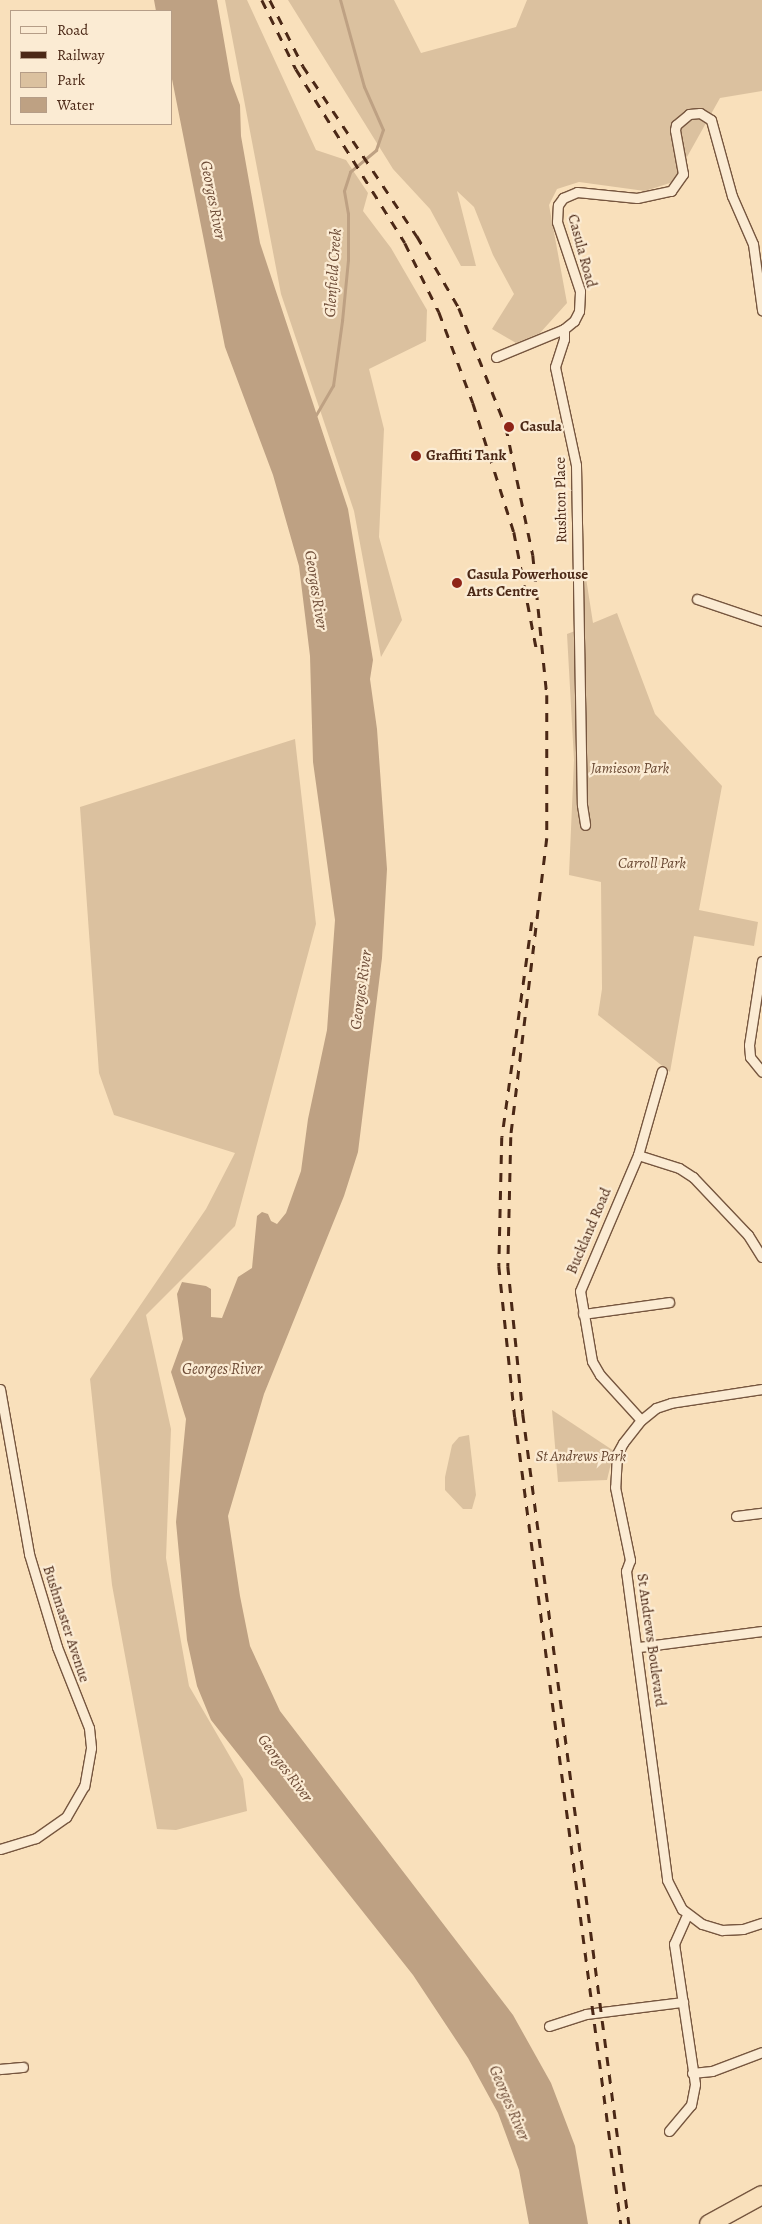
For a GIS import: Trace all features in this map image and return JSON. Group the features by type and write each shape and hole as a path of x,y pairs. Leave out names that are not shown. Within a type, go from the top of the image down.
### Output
{"highway":[{"path":"709,2224 762,2195"},
{"path":"714,2224 762,2204"}],"street":[{"name":"Casula Road","path":"496,357 564,329 574,321 579,311 580,296 557,222 560,202 577,192 638,198 671,191 683,174 674,130 689,114 700,113 711,120 732,196 757,244"},
{"path":"757,244 762,310"},
{"name":"Rushton Place","path":"564,329 564,339 555,367 576,465 581,776 585,825"},
{"path":"697,599 762,621"},
{"path":"762,961 749,1045 750,1057 762,1072"},
{"name":"Buckland Road","path":"641,1420 596,1368 583,1314 580,1291 582,1280 638,1155 662,1071"},
{"path":"638,1155 679,1168 693,1177 748,1235 762,1257"},
{"path":"583,1314 669,1302"},
{"name":"Bushmaster Avenue","path":"0,1389 29,1554 56,1647 89,1728 91,1748 84,1786 75,1806 66,1817 36,1838 0,1849"},
{"name":"St Andrews Boulevard","path":"687,1915 673,1895 667,1880 639,1647 626,1571 630,1560 615,1486 618,1454 641,1420 656,1408 671,1403 762,1389"},
{"path":"736,1516 762,1513"},
{"path":"639,1647 762,1631"},
{"path":"669,2132 686,2111 694,2096 674,1944 687,1915 722,1930 743,1929 762,1923"},
{"path":"549,2026 586,2014 682,2002"},
{"path":"692,2073 712,2071 762,2052"},
{"path":"0,2069 23,2067"}],"green space":[{"path":"225,0 247,0 316,150 346,160 368,193 363,211 391,248 427,310 426,341 369,369 384,429 379,537 402,620 381,657 354,511 281,294"},
{"path":"288,0 394,0 421,53 516,27 527,0 762,0 762,91 720,98 673,182 645,191 579,182 557,189 549,205 567,303 540,333 516,343 492,329 514,294 493,255 474,207 457,191 476,266 461,266 430,209 393,169"},
{"path":"584,565 593,623 617,613 655,714 722,786 699,910 758,922 754,946 694,936 670,1072 598,1015 602,989 601,882 569,875 574,760 567,634 583,628"},
{"path":"295,739 316,924 235,1226 146,1315 171,1429 166,1558 189,1686 243,1779 247,1811 176,1830 157,1829 112,1585 90,1379 206,1209 235,1153 114,1115 99,1073 80,807"},
{"name":"St Andrews Park","path":"552,1410 614,1451 607,1480 558,1482"},
{"path":"469,1435 476,1495 472,1509 463,1509 445,1490 445,1477 452,1445 459,1437"}],"water":[{"name":"Georges River","path":"154,0 217,0 231,81 240,105 241,136 260,243 348,509 373,660 370,679 377,729 387,869 382,958 358,1152 344,1196 264,1394 228,1516 240,1596 250,1646 280,1711 513,2015 551,2083 575,2146 588,2224 529,2224 519,2170 498,2113 468,2058 413,1975 211,1720 197,1686 187,1640 176,1522 186,1419 171,1372 183,1339 177,1294 182,1282 206,1286 211,1289 211,1317 222,1318 238,1277 252,1268 257,1216 262,1212 268,1214 271,1221 277,1224 286,1213 301,1171 308,1119 327,1030 335,920 313,762 310,656 299,566 273,475 225,347 172,79 172,10 156,10"}],"waterway":[{"name":"Glenfield Creek","path":"316,415 333,386 342,321 348,260 348,214 344,191 350,172 376,150 383,130 364,87 340,0"}],"railway":[{"path":"262,0 296,69 405,243 439,312 473,403 514,532 537,652"},
{"path":"270,0 303,66 417,236 459,308 506,427 533,555 547,695 547,838 511,1137 508,1266 523,1414 629,2224"},
{"path":"532,922 502,1137 499,1266 515,1417 621,2224"}],"place":[{"name":"Casula","path":"509,427"},
{"name":"Graffiti Tank","path":"416,456"},
{"name":"Casula Powerhouse Arts Centre","path":"457,583"}],"park label":[{"name":"Jamieson Park","path":"630,769"},
{"name":"Carroll Park","path":"652,864"}]}
